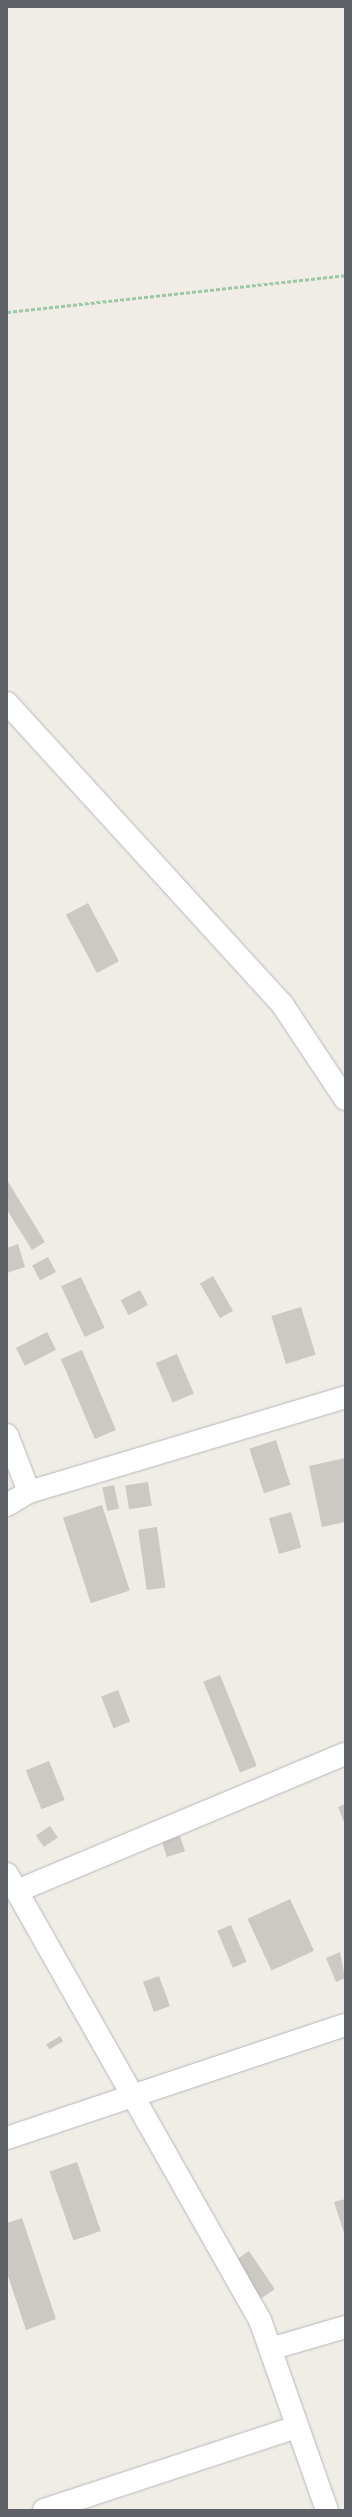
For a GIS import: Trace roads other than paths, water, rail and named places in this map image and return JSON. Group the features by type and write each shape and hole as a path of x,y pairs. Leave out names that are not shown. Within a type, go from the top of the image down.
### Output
{"street":[{"path":"7,703 282,1004 345,1099"},
{"path":"7,1505 29,1492 345,1397"},
{"path":"7,1435 29,1492"},
{"path":"327,2510 260,2320 12,1882 345,1754"},
{"path":"7,2138 133,2094 345,2025"},
{"path":"270,2349 345,2327"},
{"path":"44,2510 297,2427"}]}
